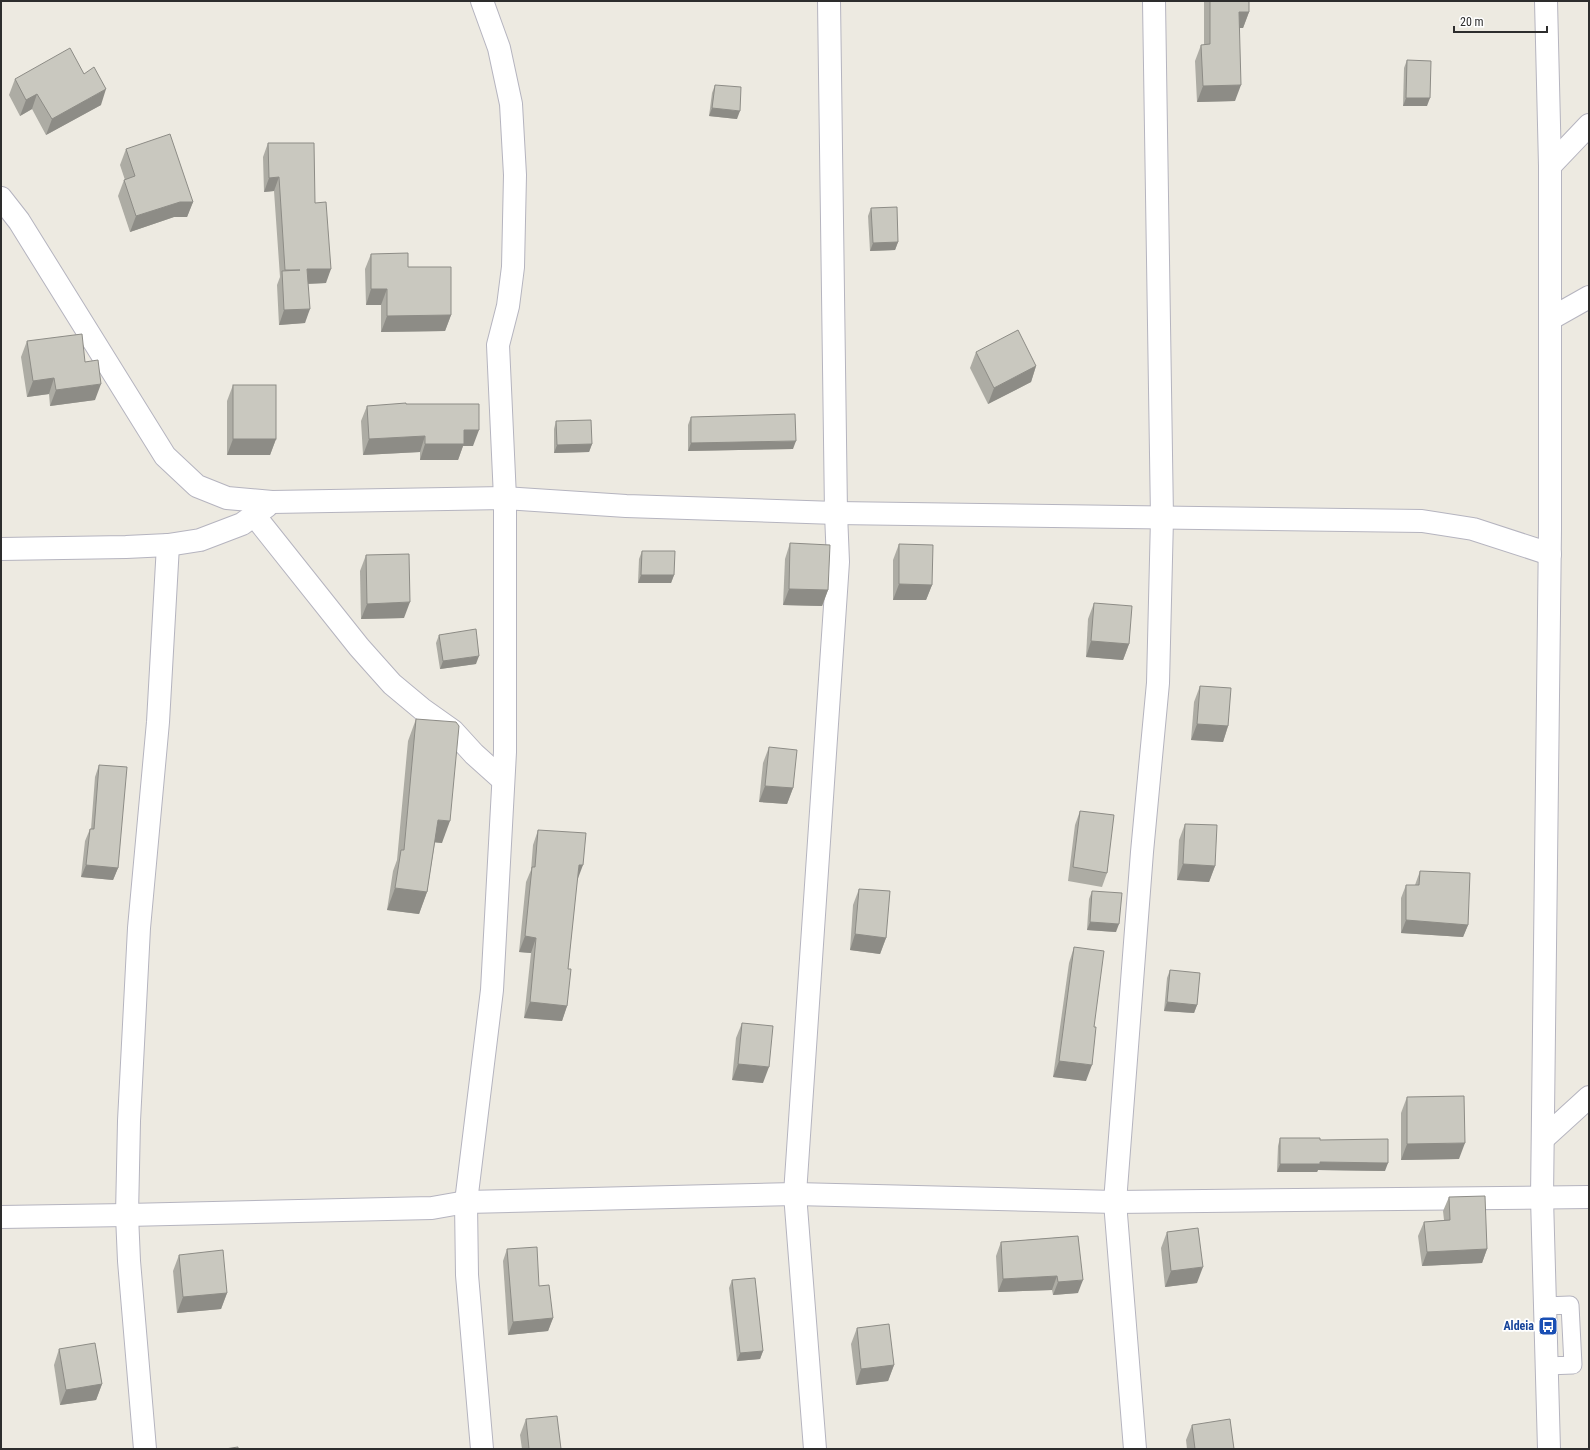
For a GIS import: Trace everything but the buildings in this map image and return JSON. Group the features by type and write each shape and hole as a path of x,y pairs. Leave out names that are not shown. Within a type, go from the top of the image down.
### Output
{"street":[{"path":"482,1 499,48 511,104 515,175 513,267 508,306 498,345 505,498 505,752 492,990 466,1202 467,1275 482,1449"},
{"path":"814,1449 795,1194 838,562 836,513 829,1"},
{"path":"1135,1449 1115,1202 1142,852 1158,683 1162,518 1154,1"},
{"path":"1546,1 1550,166 1550,554 1542,1198 1549,1449"},
{"path":"1550,166 1589,125"},
{"path":"1,198 19,221 165,456 197,486 227,498 272,502 505,498 626,506 836,513 1422,521 1473,529 1550,554"},
{"path":"1550,319 1589,297"},
{"path":"1,550 168,545 200,540 242,524 272,502"},
{"path":"254,515 360,647 392,684 422,709 453,731 474,754 503,780"},
{"path":"145,1449 129,1261 127,1216 139,928 158,722 168,545"},
{"path":"1543,1139 1589,1098"},
{"path":"1,1217 127,1216 432,1208 466,1202 795,1194 1115,1202 1589,1197"}],"place":[{"name":"Aldeia","path":"1548,1326"}]}
